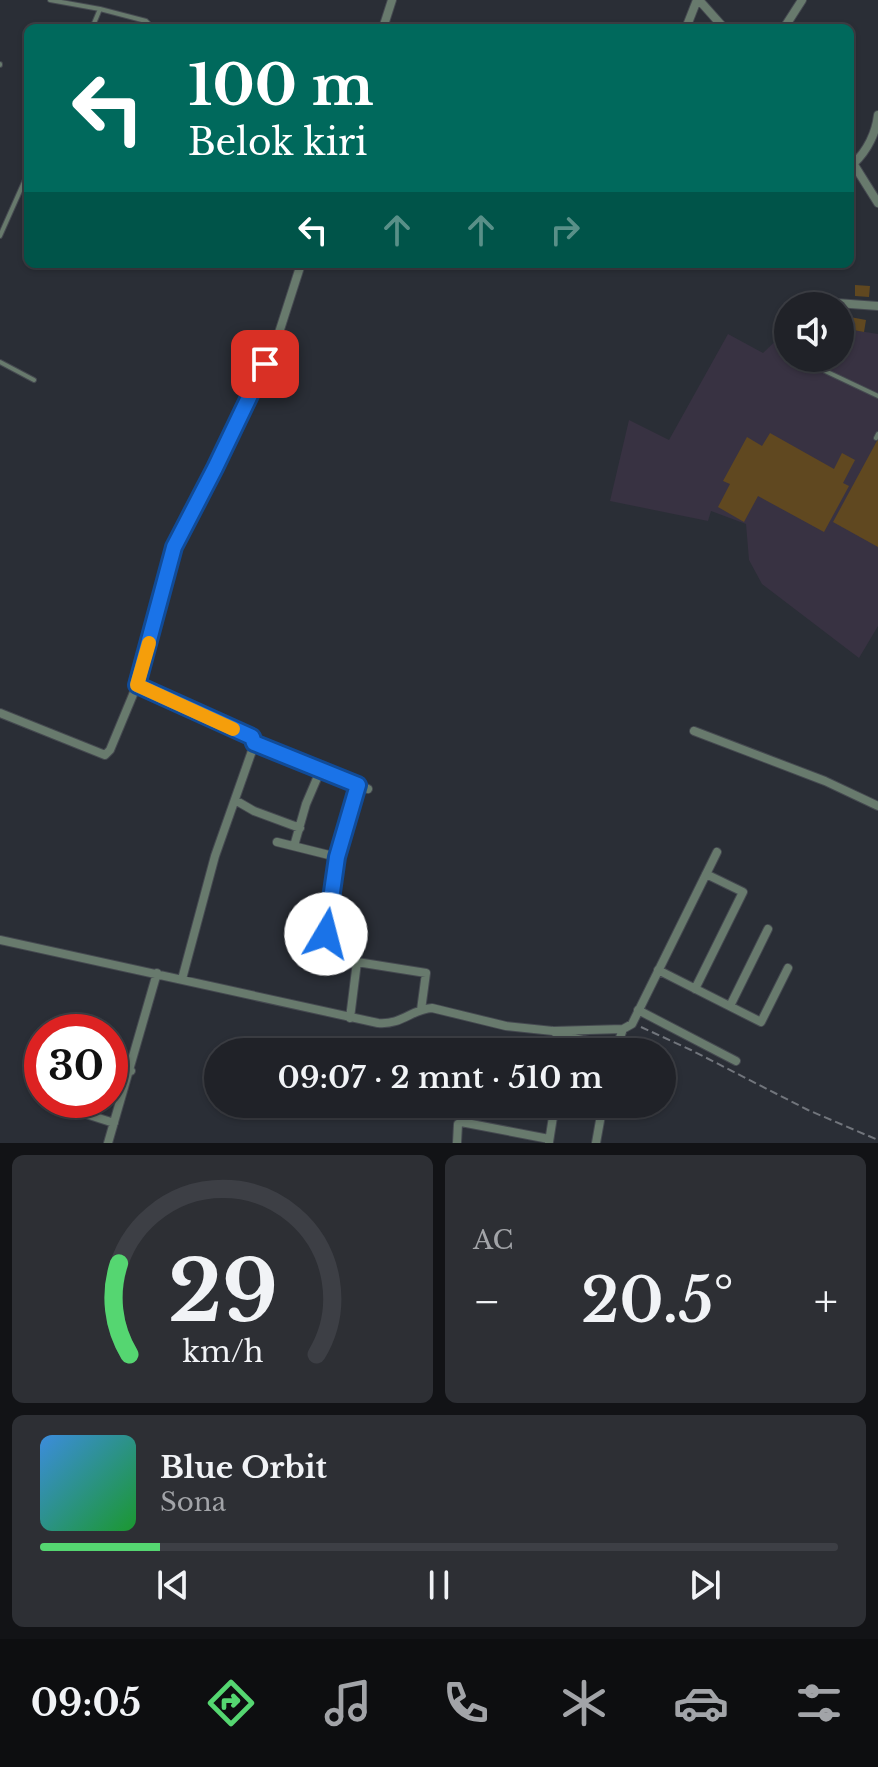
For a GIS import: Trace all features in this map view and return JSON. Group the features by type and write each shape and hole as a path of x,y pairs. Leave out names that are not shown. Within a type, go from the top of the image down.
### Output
{"street":[{"path":"384,24 392,0"},
{"path":"688,24 698,0 720,24"},
{"path":"787,24 802,0"},
{"path":"854,160 864,153 878,115"},
{"path":"854,164 878,203"},
{"path":"0,713 105,755 110,750 137,685 174,547 276,342 300,268"},
{"path":"854,304 878,306"},
{"path":"137,685 252,737 254,743 215,856 182,979"},
{"path":"694,731 825,781 878,806"},
{"path":"254,743 368,789"},
{"path":"294,846 306,804 321,769"},
{"path":"358,785 337,857 326,942 333,955 426,973 421,1010"},
{"path":"235,800 254,811 300,828"},
{"path":"277,842 337,857"},
{"path":"621,1038 717,852"},
{"path":"695,989 743,892 706,874"},
{"path":"730,1006 768,929"},
{"path":"0,940 350,1018 396,1023 432,1008 506,1026 553,1031 627,1026"},
{"path":"350,1018 357,962"},
{"path":"658,970 761,1022 788,968"},
{"path":"108,1143 157,973"},
{"path":"638,1010 736,1061"},
{"path":"553,1031 569,1038"},
{"path":"98,1118 114,1123"},
{"path":"457,1143 458,1124 461,1122 549,1141 553,1118"},
{"path":"596,1143 600,1118"}],"lane":[{"path":"50,0 100,9 149,24"},
{"path":"94,24 100,9"},
{"path":"0,236 24,182"},
{"path":"0,362 34,380"},
{"path":"827,372 878,396"}],"path":[{"path":"627,1026 691,1050 808,1110 878,1140"}],"shaded area":[{"path":"854,330 878,334 878,626 859,658 762,584 749,560 746,524 711,511 708,521 610,501 629,420 669,440 728,334 763,353 774,342 774,372 854,372"}],"building":[{"path":"855,285 870,286 869,297 855,296"},
{"path":"854,318 866,320 864,332 854,330"},
{"path":"770,433 834,469 842,453 855,460 843,483 849,486 824,532 758,496 744,522 718,507 730,484 723,481 747,437 762,446"},
{"path":"878,439 878,547 833,522"}],"slow traffic":[{"path":"149,643 137,685 233,729"}],"route":[{"path":"265,364 174,547 137,685 252,737 254,743 358,785 337,857 326,934"}]}
